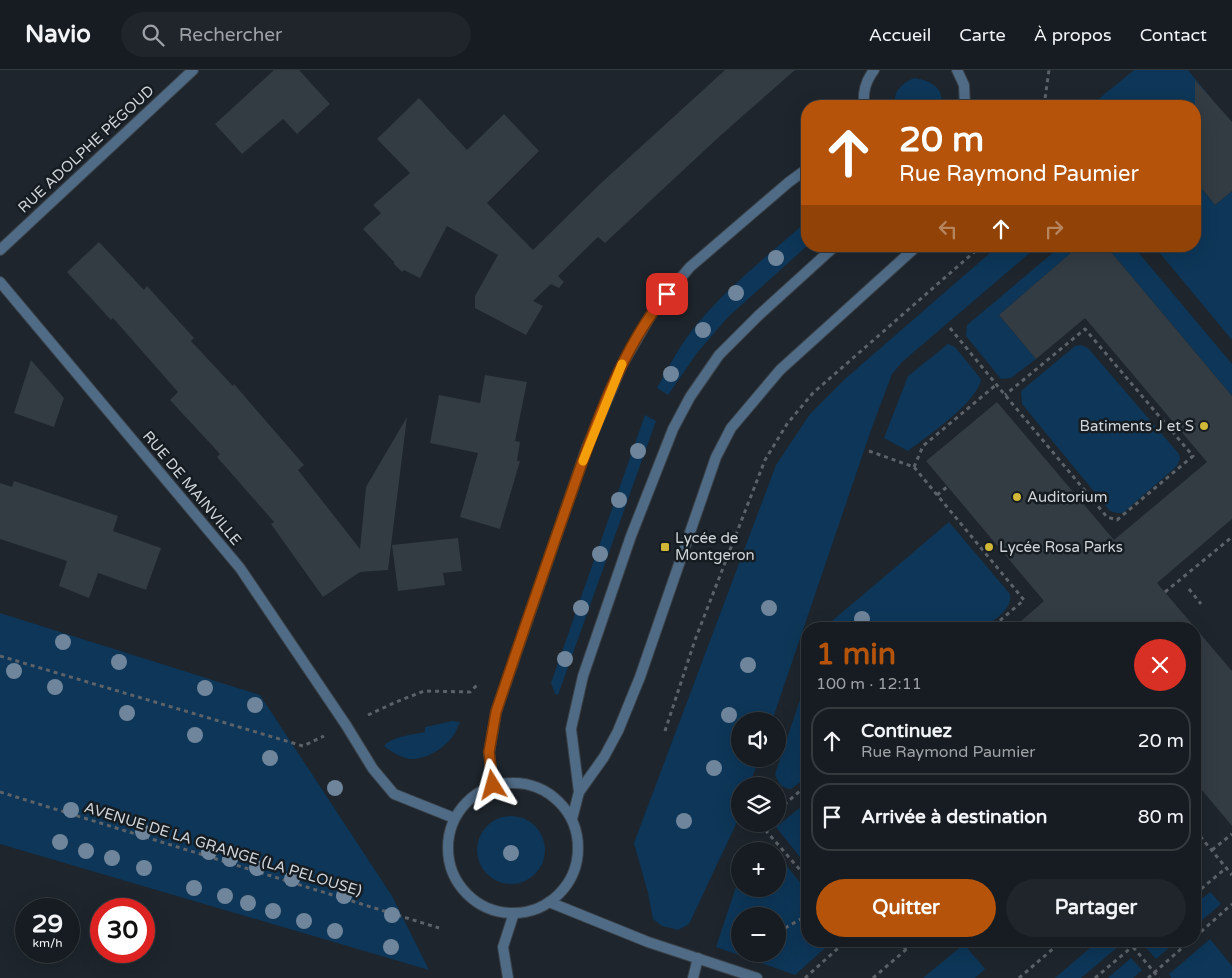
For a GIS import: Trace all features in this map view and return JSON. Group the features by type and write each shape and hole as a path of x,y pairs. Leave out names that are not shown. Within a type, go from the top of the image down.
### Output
{"street":[{"name":"RUE ADOLPHE PÉGOUD","path":"0,250 193,70"},
{"path":"864,100 864,91 868,77 874,70"},
{"path":"957,70 964,86 965,100"},
{"path":"493,785 489,752 496,712 587,447 622,365 655,308 690,268 801,173"},
{"path":"579,792 571,729 583,676 631,536 673,429 690,397 719,355 758,316 828,252"},
{"path":"572,819 579,792 604,757 618,731 640,677 716,457 731,428 780,370 910,252"},
{"name":"RUE DE MAINVILLE","path":"0,282 240,568 346,725 373,769 394,794 454,818"},
{"path":"512,782 530,784 548,792 562,804 572,819 578,837 578,856 573,874 563,890 549,902 532,910 514,913 498,912 482,906 468,896 457,883 450,868 447,851 448,834 454,818 471,798 493,785 512,782"},
{"path":"549,902 648,942 757,978"},
{"path":"508,978 503,947 514,913"},
{"path":"692,978 698,958"}],"path":[{"path":"1045,100 1049,70"},
{"path":"665,731 695,640 765,460 787,424 813,393 974,252"},
{"path":"950,328 1107,517 1117,520 1193,456 1085,329 1006,395"},
{"path":"914,467 922,446 997,384"},
{"path":"869,451 914,467 1024,600 998,622"},
{"path":"937,495 947,487"},
{"path":"1165,592 1232,537"},
{"path":"1188,589 1201,604"},
{"path":"0,656 302,746 320,738"},
{"path":"346,725 424,691 470,692 479,683"},
{"path":"786,803 801,790"},
{"name":"AVENUE DE LA GRANGE (LA PELOUSE)","path":"0,792 439,928"},
{"path":"768,832 801,871"},
{"path":"1212,850 1232,834"},
{"path":"1201,837 1232,875"},
{"path":"1201,889 1226,868"},
{"path":"1201,931 1232,904"},
{"path":"786,927 801,919"},
{"path":"805,978 839,947"},
{"path":"904,947 908,948"},
{"path":"1019,978 1055,947"},
{"path":"1095,978 1133,947 1160,978"},
{"path":"1148,978 1183,947"},
{"path":"873,978 908,948"}],"shaded area":[{"path":"1134,70 1188,70 1210,97 1201,102 1201,100 1097,100"},
{"path":"914,78 931,83 941,94 942,100 895,100 897,92 905,83"},
{"path":"1201,188 1215,205 1232,191 1232,340 1159,252 1201,252"},
{"path":"801,226 801,251 728,317 697,353 668,395 657,388 686,338 710,309"},
{"path":"991,252 1031,252 902,362 892,374 806,622 801,622 801,636 775,712 731,712 731,767 756,767 752,777 731,777 732,832 689,924 678,930 662,926 653,919 634,843 776,465 810,414 846,378"},
{"path":"1054,252 1072,252 999,315 1036,359 1011,378 1001,379 966,336 967,325"},
{"path":"1111,252 1138,252 1232,364 1232,396"},
{"path":"948,344 955,347 981,379 978,388 962,408 908,451 884,438 908,376"},
{"path":"1081,345 1088,348 1179,454 1180,459 1177,466 1123,513 1110,511 1022,404 1021,391 1075,346"},
{"path":"645,415 656,421 558,695 555,694 551,683"},
{"path":"949,522 1010,594 1009,605 992,622 831,622"},
{"path":"0,613 260,695 392,896 429,970 0,844"},
{"path":"801,697 801,782 791,789 786,788 786,777 776,777 777,767 786,767 786,741"},
{"path":"452,721 460,722 453,736 444,746 425,757 405,758 384,746 397,738 425,732 425,727"},
{"path":"801,807 801,858 780,832 786,832 786,819"},
{"path":"511,816 524,818 535,826 543,837 545,850 543,863 535,874 524,882 511,884 498,882 487,874 479,863 477,850 479,837 487,826 498,818"},
{"path":"786,865 801,884 801,947 826,947 795,975 758,962 786,962 786,907 731,907 731,952 716,947 733,897 786,897"},
{"path":"1210,892 1221,904 1201,921 1201,899"},
{"path":"1210,939 1232,966 1232,978 1171,978 1169,974"},
{"path":"960,947 967,947 985,969 975,978 923,978"},
{"path":"1091,947 1118,947 1081,978 1055,978"},
{"path":"1145,947 1170,947 1156,959"},
{"path":"1131,958 1142,970 1133,978 1108,978"}],"building":[{"path":"274,70 299,70 330,104 297,134 283,119 242,154 215,124"},
{"path":"725,70 795,70 720,136 605,243 598,237 558,276 564,282 559,288 551,284 533,301 543,306 526,335 475,308 475,296 498,255 447,226 420,278 404,270 402,272 363,229 381,213 373,205 410,173 377,139 419,98 467,150 504,114 539,151 487,203 533,250 600,184"},
{"path":"1195,80 1232,122 1232,191 1215,205 1201,188 1201,100 1195,100"},
{"path":"99,242 144,290 147,286 194,338 191,341 233,386 234,384 304,465 298,470 360,549 366,487 407,417 388,570 360,572 323,597 271,524 274,522 217,457 220,454 170,400 178,392 113,318 111,320 67,272"},
{"path":"1072,252 1111,252 1232,396 1232,519 1157,583 1190,622 1020,622 1044,601 926,461 997,402 1114,540 1207,462 1085,318 1036,359 999,315"},
{"path":"31,360 64,398 54,427 14,413"},
{"path":"485,375 527,382 515,441 520,442 517,461 520,461 500,529 460,517 478,453 430,443 439,395 480,403"},
{"path":"14,481 118,516 113,531 161,548 146,590 98,573 89,598 59,586 67,561 0,539 0,483 12,487"},
{"path":"458,538 462,571 443,573 445,585 398,591 392,545"},
{"path":"1201,635 1232,671 1232,826 1201,789"}],"slow traffic":[{"path":"583,461 587,447 622,364"}],"place":[{"name":"Batiments J et S","path":"1204,426"},
{"name":"Auditorium","path":"1017,497"},
{"name":"Lycée de Montgeron","path":"665,547"},
{"name":"Lycée Rosa Parks","path":"989,547"}],"route":[{"path":"493,785 489,752 496,712 587,447 622,365 655,308 667,294"}]}
